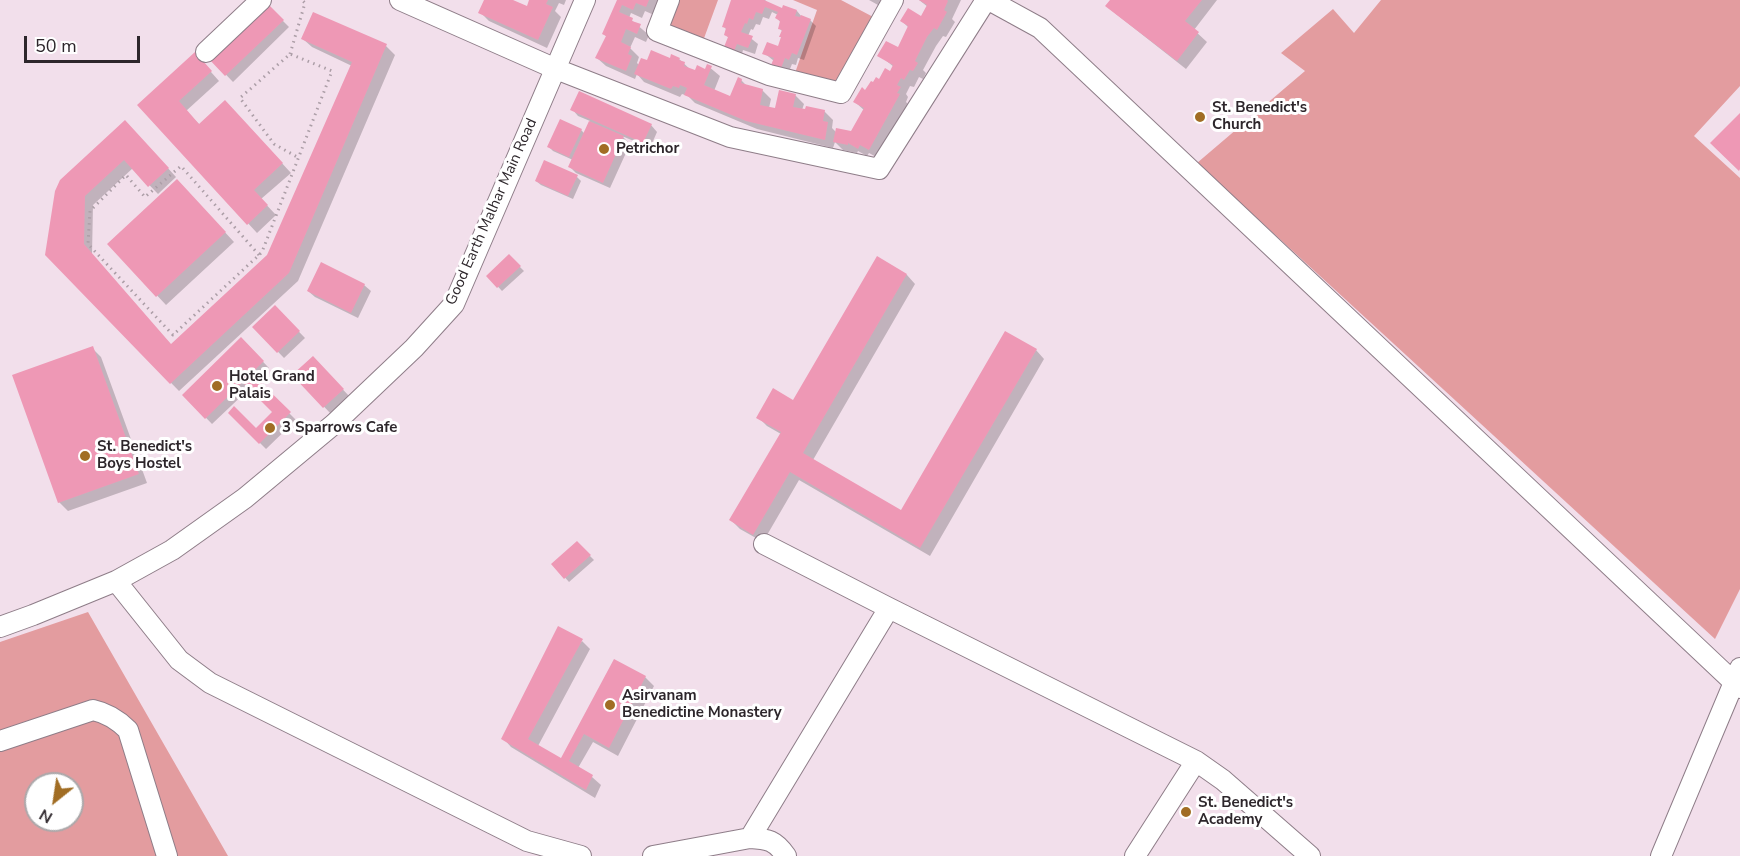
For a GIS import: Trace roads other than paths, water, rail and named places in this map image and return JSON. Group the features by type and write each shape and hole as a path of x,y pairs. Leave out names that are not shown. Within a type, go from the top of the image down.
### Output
{"street":[{"path":"206,52 261,0"},
{"path":"400,0 435,7 556,69 730,136 879,169 988,0 1040,28 1738,679 1661,856"},
{"name":"Good Earth Malhar Main Road","path":"0,627 116,581 172,550 245,498 334,424 414,348 454,304 585,0"},
{"path":"669,0 657,31 769,75 841,93 893,0"},
{"path":"764,543 888,608 1196,761 1223,780 1310,856"},
{"path":"116,581 179,660 210,683 527,841 581,856"},
{"path":"750,838 888,608"},
{"path":"0,741 93,710 102,712 121,723 128,730 167,856"},
{"path":"1136,856 1196,761"},
{"path":"653,856 750,838 766,839 778,845 786,856"}],"place":[{"name":"St. Benedict's Church","path":"1200,117"},
{"name":"Petrichor","path":"604,149"},
{"name":"Hotel Grand Palais","path":"217,386"},
{"name":"3 Sparrows Cafe","path":"270,428"},
{"name":"St. Benedict's Boys Hostel","path":"85,456"},
{"name":"Asirvanam Benedictine Monastery","path":"610,705"},
{"name":"St. Benedict's Academy","path":"1186,812"}]}
